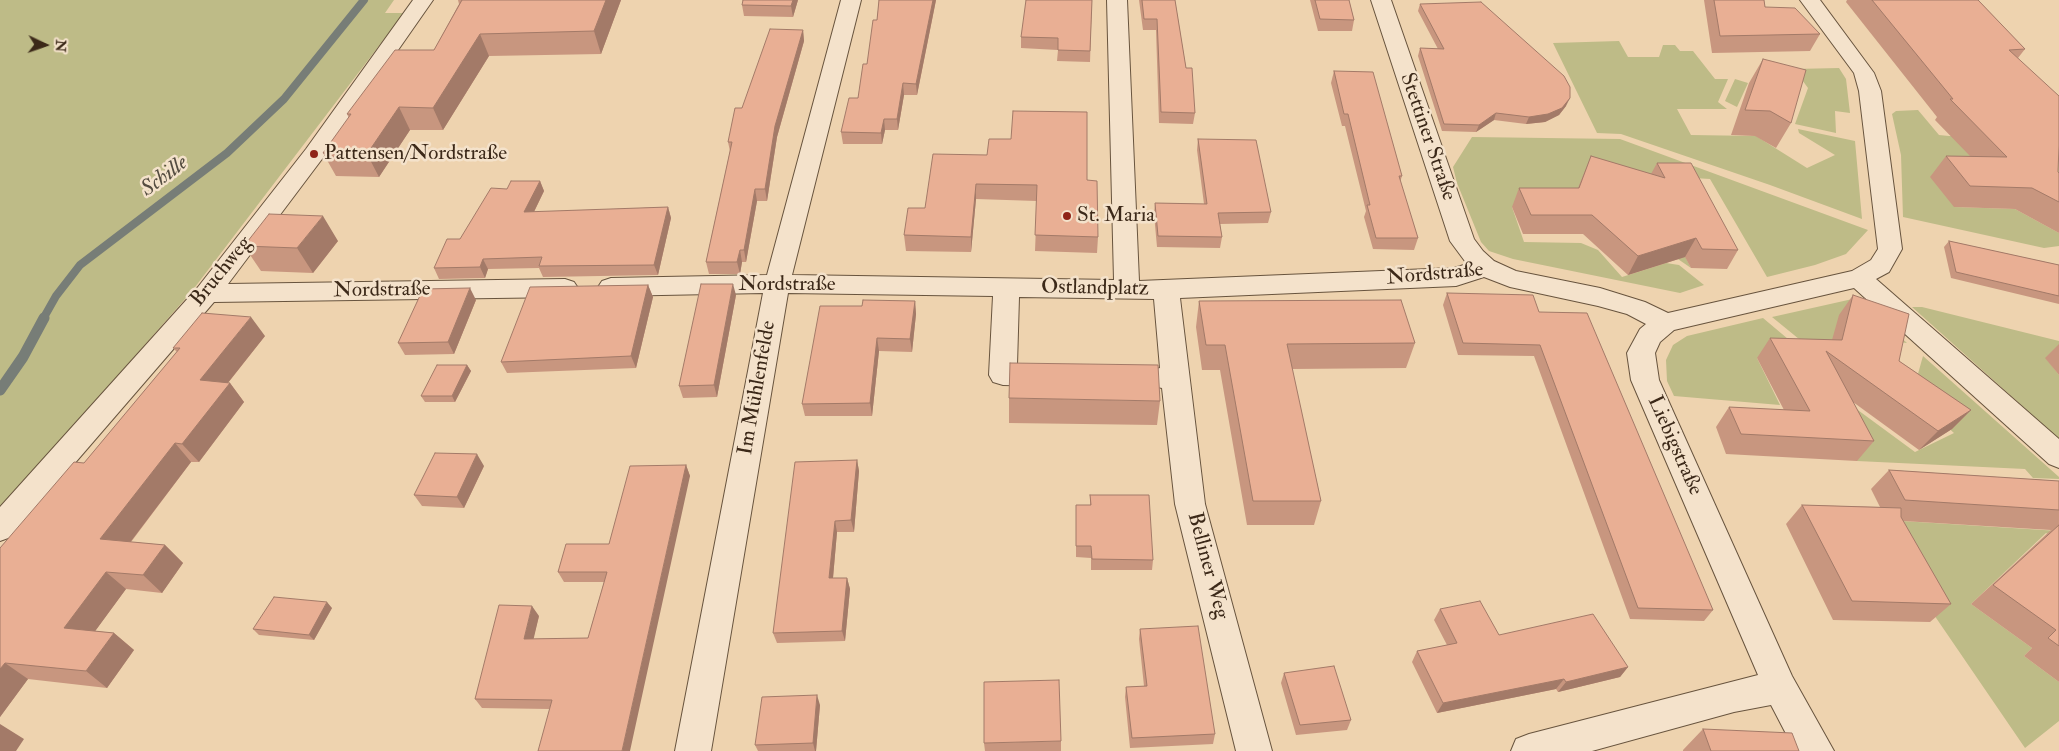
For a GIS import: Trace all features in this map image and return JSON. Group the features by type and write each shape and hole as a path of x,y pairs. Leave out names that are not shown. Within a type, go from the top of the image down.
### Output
{"street":[{"name":"Bruchweg","path":"0,528 207,293 314,154 423,0"},
{"name":"Im Mühlenfelde","path":"693,751 777,284 851,0"},
{"path":"1117,0 1127,289"},
{"name":"Stettiner Straße","path":"1381,0 1462,241 1474,257 1485,267"},
{"name":"Liebigstraße","path":"1810,0 1864,73 1870,91 1890,249 1880,266 1859,278 1693,314 1665,324 1649,336 1641,353 1645,380 1780,687 1808,740 1816,751"},
{"name":"Nordstraße","path":"1166,290 1456,277 1485,267 1510,278 1600,297 1636,308 1665,324"},
{"path":"1859,278 2059,456"},
{"name":"Nordstraße","path":"207,293 777,284 1006,288"},
{"path":"1006,288 1003,375 1070,376"},
{"name":"Ostlandplatz","path":"1006,288 1166,290 1175,378"},
{"path":"1137,378 1175,378"},
{"name":"Belliner Weg","path":"1175,378 1190,504 1204,552 1254,751"},
{"path":"1529,751 1724,699 1780,687"}],"shaded area":[{"path":"0,0 394,0 385,13 404,13 192,291 0,510"},
{"path":"1619,41 1628,57 1659,57 1663,45 1675,45 1680,51 1693,51 1715,79 1728,79 1718,102 1727,109 1677,109 1691,135 1756,136 1807,168 1835,155 1799,133 1798,129 1855,141 1862,219 1621,134 1597,133 1553,43"},
{"path":"1839,68 1846,79 1850,113 1835,111 1836,133 1795,124 1808,88 1794,69"},
{"path":"1735,79 1748,83 1737,107 1725,101"},
{"path":"1918,110 1939,135 2059,132 2059,203 1954,207 2015,209 2059,233 2059,246 2044,248 1903,217 1901,155 1892,114 1896,111"},
{"path":"1472,137 1620,139 1868,230 1846,254 1815,265 1767,277 1710,179 1678,177 1648,182 1691,268 1675,257 1570,207 1512,207 1524,242 1581,243 1598,250 1622,277 1666,263 1679,265 1704,285 1680,293 1513,259 1489,251 1481,242 1457,183 1453,167"},
{"path":"1857,298 1907,343 1891,341 1821,357 1772,317"},
{"path":"1912,307 1922,307 2059,341 2059,358 2046,358 2059,375 2059,439"},
{"path":"1763,318 1813,360 1757,358 1780,405 1674,396 1667,381 1666,360 1673,345 1687,336"},
{"path":"1923,356 2059,479 2033,478 2025,469 1857,461 1843,434 1851,405 1915,452 1954,433 1912,395"},
{"path":"1886,520 2059,531 2059,541 2046,533 1971,604 2032,648 2024,656 2059,682 2059,721 2025,748 1917,590"}],"building":[{"path":"462,0 606,0 594,31 480,34 433,108 399,107 367,154 323,153 351,114 347,114 395,50 434,50"},
{"path":"743,0 793,0 791,6 742,5"},
{"path":"879,0 933,0 916,84 903,83 897,119 884,119 881,133 841,132 849,98 858,98 863,64 867,64 873,20 877,20"},
{"path":"1026,0 1092,0 1090,51 1058,50 1058,38 1021,37"},
{"path":"1142,0 1175,0 1186,68 1192,68 1195,113 1161,112 1157,19 1144,19"},
{"path":"1315,0 1349,0 1354,20 1320,19"},
{"path":"1714,0 1764,0 1765,7 1795,8 1820,34 1720,36"},
{"path":"1872,0 1978,0 2025,49 2009,50 2059,96 2059,202 2032,188 1970,186 1946,156 2007,157 1950,99 1953,99"},
{"path":"1481,2 1564,76 1570,87 1570,98 1562,108 1548,114 1529,117 1496,113 1479,125 1444,124 1420,48 1444,49 1420,4"},
{"path":"770,29 803,30 775,126 765,189 755,189 744,250 740,250 737,262 706,262 732,142 728,142 735,108 742,108"},
{"path":"1763,59 1806,70 1791,123 1770,111 1745,110"},
{"path":"1334,71 1373,72 1402,176 1399,176 1418,238 1376,238 1367,205 1370,205 1348,114 1344,114"},
{"path":"1013,111 1087,112 1087,180 1097,181 1098,237 1035,235 1037,185 976,184 971,237 904,235 908,208 925,208 933,154 987,155 989,139 1011,139"},
{"path":"1198,139 1256,140 1271,212 1218,213 1222,237 1158,236 1155,203 1207,204"},
{"path":"1591,156 1665,178 1657,163 1691,163 1738,250 1702,249 1696,238 1638,256 1592,215 1531,215 1519,188 1579,188"},
{"path":"511,181 540,181 524,212 668,207 654,265 539,266 542,257 483,259 480,267 434,268 447,239 460,239 491,188 507,189"},
{"path":"269,214 323,216 297,248 244,246"},
{"path":"1949,241 2059,265 2059,296 1956,272"},
{"path":"701,284 733,284 714,385 679,386"},
{"path":"648,285 631,356 501,362 530,287"},
{"path":"470,288 448,342 398,343 423,289"},
{"path":"1447,293 1533,295 1539,312 1587,313 1713,610 1638,608 1540,345 1463,343"},
{"path":"1853,295 1909,314 1899,361 1971,410 1938,431 1826,351 1874,441 1741,434 1729,407 1810,411 1770,338 1842,340"},
{"path":"863,300 915,301 910,339 877,338 870,403 802,404 820,306 862,306"},
{"path":"1401,300 1415,343 1287,344 1321,501 1253,501 1225,345 1206,345 1199,301"},
{"path":"202,313 251,317 200,380 230,383 182,444 175,443 100,539 165,545 143,575 106,572 64,628 114,633 86,671 5,663 0,669 0,548 74,462 84,463 180,348 173,348"},
{"path":"1010,363 1158,365 1160,401 1009,398"},
{"path":"437,365 467,365 452,396 421,396"},
{"path":"435,453 477,454 457,497 414,495"},
{"path":"857,460 851,520 835,521 829,578 847,578 842,631 773,633 795,462"},
{"path":"686,465 622,751 538,751 552,700 475,699 499,605 532,606 524,639 588,638 607,572 558,572 566,544 609,544 630,466"},
{"path":"1889,470 2059,481 2059,510 1905,500"},
{"path":"1090,495 1149,495 1153,560 1092,559 1091,546 1076,546 1076,505 1091,505"},
{"path":"1802,505 1901,508 1901,517 1951,604 1852,601"},
{"path":"2059,525 2059,646 2048,638 2056,630 1993,585"},
{"path":"274,597 327,602 309,635 253,629"},
{"path":"1480,601 1499,635 1593,614 1628,667 1566,682 1564,679 1443,703 1417,651 1457,643 1440,609"},
{"path":"1198,626 1215,734 1132,738 1126,687 1147,686 1140,629"},
{"path":"1334,666 1351,720 1300,725 1284,673"},
{"path":"1059,680 1061,741 984,743 984,682"},
{"path":"817,695 813,743 755,745 762,697"},
{"path":"1703,729 1792,733 1799,751 1711,751"}],"waterway":[{"name":"Schille","path":"43,319 56,296 80,265 227,153 284,99 364,0"},
{"name":"Schille","path":"0,390 23,357 44,318"}],"place":[{"name":"Pattensen/Nordstraße","path":"314,154"},
{"name":"St. Maria","path":"1067,216"}]}
